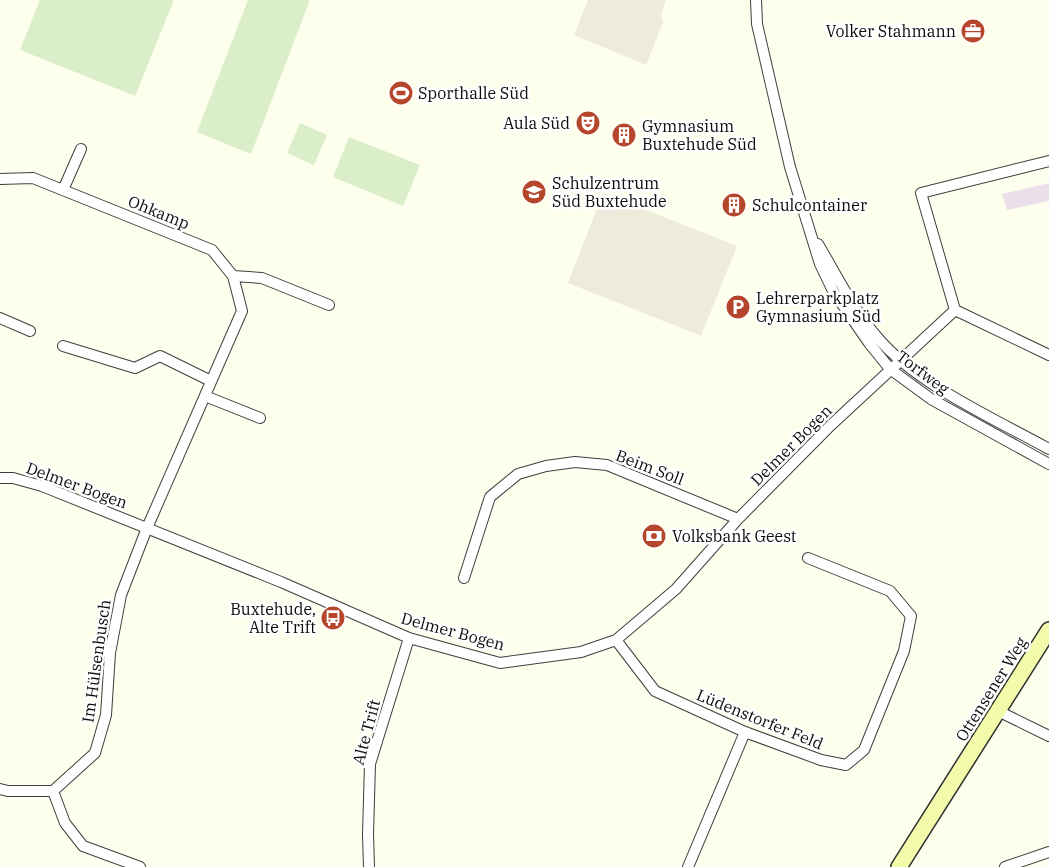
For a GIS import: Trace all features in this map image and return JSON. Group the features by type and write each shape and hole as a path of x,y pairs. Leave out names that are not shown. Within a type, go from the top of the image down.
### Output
{"street":[{"name":"Torfweg","path":"756,0 757,24 790,167 820,264 833,291 869,343 890,369 931,399 1049,464"},
{"path":"63,190 81,149"},
{"path":"1049,160 922,193 955,310 1049,355"},
{"name":"Ohkamp","path":"0,179 32,178 212,250 233,276 242,311 147,528"},
{"name":"Torfweg","path":"811,234 843,290 877,337 900,361 969,405 1049,449"},
{"path":"233,276 262,278 329,305"},
{"name":"Delmer Bogen","path":"0,478 13,478 42,486 281,582 408,638 500,663 581,652 616,640 676,589 738,519 830,426 955,310"},
{"path":"0,318 30,331"},
{"path":"63,346 135,368 160,356 211,381"},
{"path":"205,396 260,418"},
{"name":"Beim Soll","path":"464,578 490,497 518,474 546,466 575,462 607,465 738,519"},
{"name":"Im Hülsenbusch","path":"52,791 95,753 106,715 110,653 121,595 147,528"},
{"name":"Lüdenstorfer Feld","path":"616,640 655,691 745,732 821,760 846,764 864,750 904,651 910,616 890,591 808,558"},
{"name":"Ottensener Weg","path":"899,867 1049,630"},
{"name":"Alte Trift","path":"369,867 370,764 408,638"},
{"path":"998,711 1049,736"},
{"path":"688,867 745,732"},
{"path":"0,789 8,792 52,791 64,823 84,846 140,867"},
{"path":"1005,867 1026,863 1049,852"}],"shaded area":[{"path":"588,0 666,0 661,15 663,22 646,65 574,35"},
{"path":"1049,183 1049,201 1007,210 1002,194"},
{"path":"603,193 737,246 701,336 568,283"}],"green space":[{"path":"40,0 174,0 135,96 20,50"},
{"path":"248,0 310,0 251,154 197,132"},
{"path":"300,123 327,135 314,165 287,153"},
{"path":"349,137 420,165 403,206 333,177"}],"place":[{"name":"Volker Stahmann","path":"973,31"},
{"name":"Sporthalle Süd","path":"401,93"},
{"name":"Aula Süd","path":"588,123"},
{"name":"Gymnasium Buxtehude Süd","path":"624,135"},
{"name":"Schulzentrum Süd Buxtehude","path":"534,192"},
{"name":"Schulcontainer","path":"734,205"},
{"name":"Lehrerparkplatz Gymnasium Süd","path":"738,307"},
{"name":"Volksbank Geest","path":"654,536"},
{"name":"Buxtehude, Alte Trift","path":"333,618"}]}
